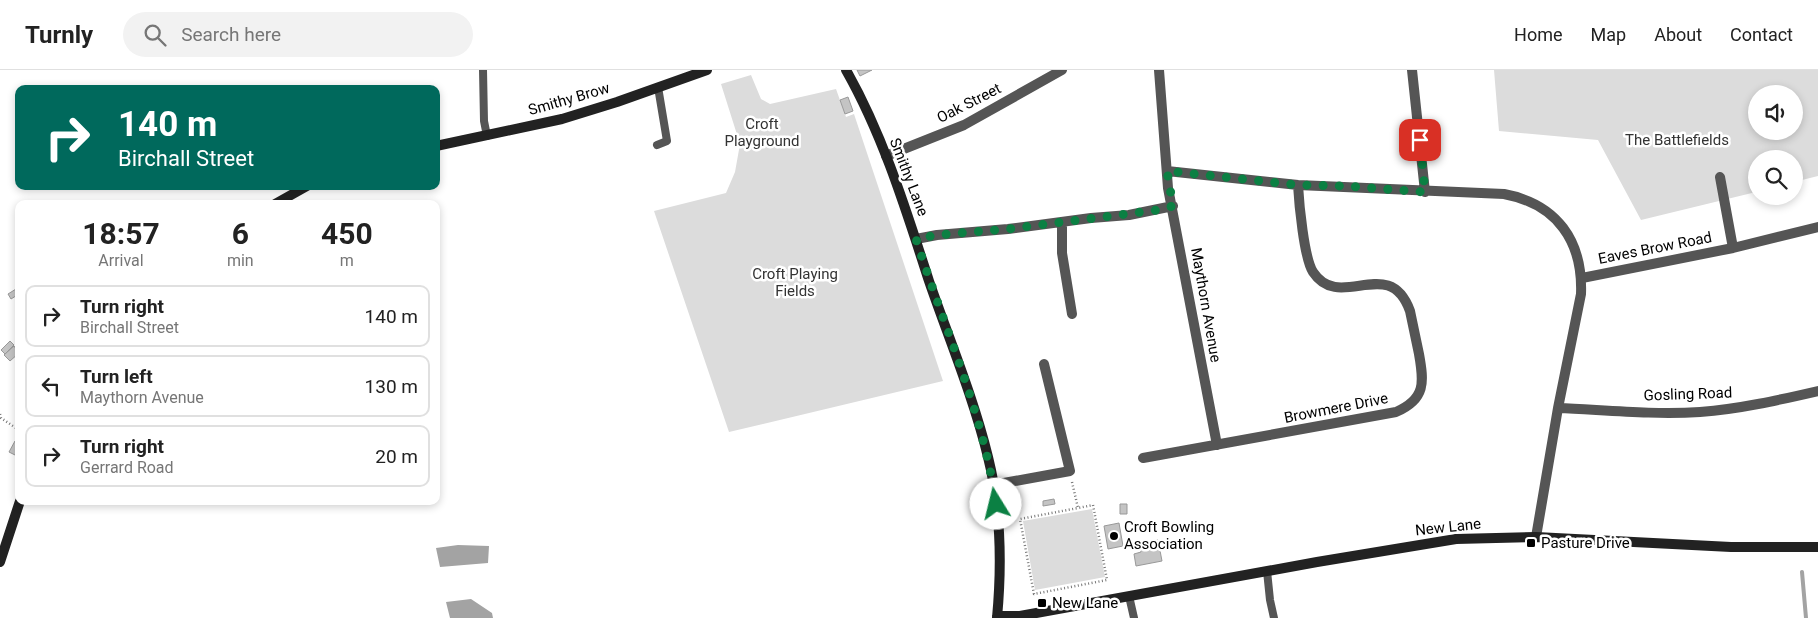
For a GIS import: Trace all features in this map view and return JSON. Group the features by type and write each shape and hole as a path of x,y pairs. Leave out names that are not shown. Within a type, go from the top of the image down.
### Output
{"street":[{"name":"Smithy Brow","path":"440,145 571,116 707,70"},
{"name":"Smithy Lane","path":"846,70 858,90 886,156 972,400 988,458 1000,545 1001,570 997,617"},
{"name":"Oak Street","path":"886,156 964,125 1062,70"},
{"path":"1412,70 1425,192"},
{"name":"Maythorn Avenue","path":"1162,71 1167,171 1217,445"},
{"path":"1167,171 1298,185 1504,194 1537,204 1549,213 1560,224 1574,248 1580,264 1582,294 1558,408 1536,537"},
{"name":"Eaves Brow Road","path":"1720,177 1733,248"},
{"name":"Browmere Drive","path":"1144,458 1396,412 1406,408 1418,395 1422,387 1422,371 1410,311 1403,295 1397,290 1382,284 1344,289 1334,287 1326,284 1313,272 1309,264 1298,185"},
{"path":"283,200 300,190"},
{"path":"916,239 937,235 1129,215 1173,206"},
{"path":"1062,222 1062,252 1072,314"},
{"name":"Eaves Brow Road","path":"1582,278 1733,248 1818,227"},
{"path":"1056,290 1067,288"},
{"path":"993,485 1070,471 1044,364"},
{"name":"Gosling Road","path":"1558,408 1700,412 1762,403 1818,391"},
{"path":"0,562 19,505"},
{"name":"New Lane","path":"997,617 1020,616 1456,539 1536,537 1731,547 1818,548"}],"lane":[{"path":"483,70 484,121 487,136"},
{"path":"657,145 667,141 658,87"},
{"path":"1267,571 1274,618"},
{"path":"1129,596 1134,618"}],"path":[{"path":"0,414 1,418 15,427"},
{"path":"1070,471 1078,508"},
{"path":"1093,506 1107,580 1034,594 1020,520 1078,508 1093,506"}],"green space":[{"name":"The Battlefields","path":"1494,70 1818,70 1818,176 1803,180 1803,150 1748,150 1748,194 1641,220 1598,140 1499,131"},
{"name":"Croft Playing Fields","path":"751,75 761,99 770,104 836,89 846,117 854,114 943,381 729,432 654,211 726,193 735,172 740,144 721,84"},
{"path":"1092,509 1105,577 1035,590 1023,521"}],"shaded area":[{"path":"458,545 489,546 488,563 440,567 436,548"},
{"path":"471,599 492,613 493,618 450,618 446,602"}],"building":[{"path":"857,70 872,70 860,76"},
{"path":"848,97 853,111 845,114 840,100"},
{"path":"15,290 15,296 11,299 8,294"},
{"path":"10,341 14,345 5,354 1,350"},
{"path":"14,346 15,357 10,361 4,355"},
{"path":"15,441 15,455 9,452"},
{"path":"1054,499 1055,504 1043,506 1043,501"},
{"path":"1120,504 1127,504 1127,514 1120,514"},
{"name":"Croft Bowling Association","path":"1119,523 1123,546 1108,549 1104,526"},
{"path":"1158,540 1162,561 1136,566 1134,554 1141,552 1139,544"}],"waterway":[{"path":"1802,572 1806,618"}],"place":[{"name":"Croft Bowling Association","path":"1114,536"},
{"name":"Pasture Drive","path":"1531,543"},
{"name":"New Lane","path":"1042,603"}],"route":[{"path":"996,504 988,458 972,400 916,239 937,235 1129,215 1173,206 1168,188 1167,171 1298,185 1345,186 1425,192 1420,140"}],"park label":[{"name":"Croft Playground","path":"762,132"}]}
